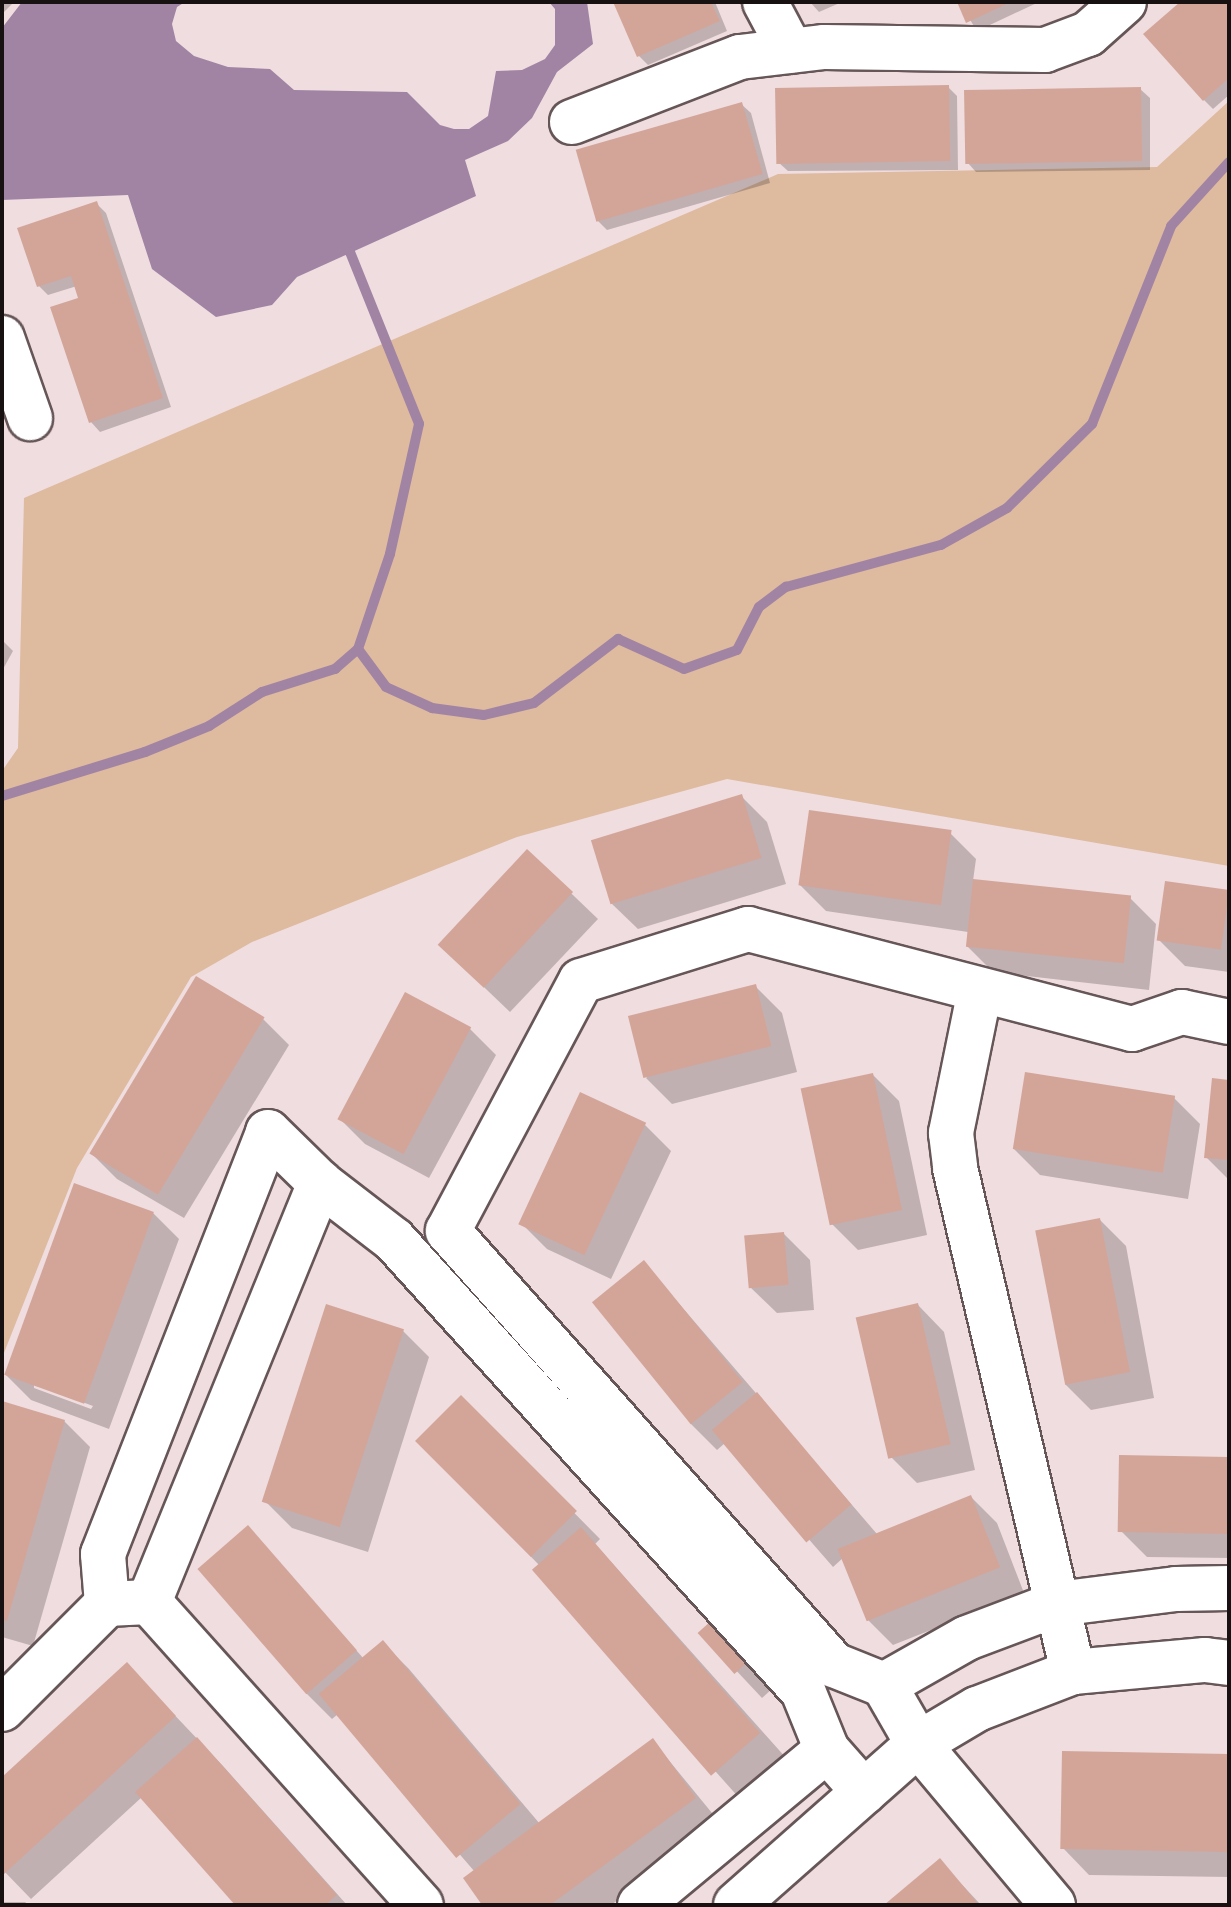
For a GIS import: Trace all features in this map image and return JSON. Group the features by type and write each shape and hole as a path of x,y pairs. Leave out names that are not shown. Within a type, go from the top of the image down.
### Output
{"street":[{"path":"765,2 791,51"},
{"path":"572,122 740,57 791,51 1045,50 1088,34 1108,8"},
{"path":"6,361 30,418"},
{"path":"1053,1905 918,1744 884,1685 834,1665 448,1231 581,981 748,929 1132,1029 1182,1012 1229,1022"},
{"path":"980,990 951,1133 955,1168 1073,1672"},
{"path":"107,1604 103,1554 268,1132 320,1183 394,1240 803,1691 827,1750 864,1792"},
{"path":"149,1602 320,1183"},
{"path":"884,1685 967,1638 1057,1604 1176,1589 1229,1588"},
{"path":"2,1709 107,1604 149,1602"},
{"path":"149,1602 421,1905"},
{"path":"736,1905 918,1744 977,1709 1073,1672 1205,1660 1229,1663"},
{"path":"640,1905 827,1750"}],"shaded area":[{"path":"22,2 185,2 177,7 172,24 176,41 194,56 228,67 270,69 294,90 407,92 440,125 454,129 469,129 488,116 496,71 522,70 545,59 555,45 555,9 549,2 587,2 593,44 557,72 532,118 508,141 465,160 476,196 297,277 272,305 216,317 152,269 128,195 2,200 2,28"},
{"path":"1229,101 1229,866 727,779 517,837 252,942 191,977 77,1168 2,1358 2,771 18,748 24,498 778,174 1157,167"}],"building":[{"path":"613,2 711,2 720,21 637,57"},
{"path":"957,2 1011,2 966,23"},
{"path":"1180,2 1229,2 1229,78 1203,101 1143,34"},
{"path":"949,85 950,161 776,164 775,88"},
{"path":"1141,87 1142,161 965,164 964,90"},
{"path":"742,102 763,174 596,222 576,150"},
{"path":"97,201 163,398 89,423 50,307 78,298 71,276 37,287 17,228"},
{"path":"742,794 762,858 610,904 591,840"},
{"path":"809,810 952,830 941,905 798,885"},
{"path":"527,849 573,892 484,988 438,945"},
{"path":"973,879 1131,896 1124,963 966,947"},
{"path":"1165,881 1229,890 1221,949 1157,940"},
{"path":"196,976 265,1017 158,1195 89,1153"},
{"path":"756,984 771,1046 643,1078 628,1016"},
{"path":"405,992 471,1027 404,1154 337,1119"},
{"path":"1025,1072 1175,1096 1163,1173 1013,1149"},
{"path":"873,1073 902,1210 830,1225 801,1088"},
{"path":"1212,1078 1229,1080 1229,1160 1204,1158"},
{"path":"580,1092 646,1123 584,1255 518,1224"},
{"path":"74,1183 154,1212 84,1404 4,1375"},
{"path":"1100,1218 1130,1372 1065,1385 1035,1231"},
{"path":"784,1232 789,1285 749,1288 744,1235"},
{"path":"644,1260 743,1382 691,1424 592,1302"},
{"path":"918,1303 951,1444 888,1459 856,1317"},
{"path":"326,1304 404,1329 340,1527 262,1502"},
{"path":"757,1392 851,1505 806,1543 712,1430"},
{"path":"461,1395 577,1511 531,1557 415,1441"},
{"path":"2,1401 65,1420 7,1621 2,1620"},
{"path":"1119,1455 1229,1457 1228,1534 1118,1532"},
{"path":"971,1495 1000,1567 867,1621 837,1549"},
{"path":"248,1525 357,1650 306,1694 197,1569"},
{"path":"581,1527 760,1733 711,1776 532,1570"},
{"path":"711,1621 748,1662 734,1674 698,1633"},
{"path":"383,1640 521,1804 456,1858 319,1694"},
{"path":"127,1662 176,1716 4,1874 2,1777"},
{"path":"197,1737 337,1895 325,1905 235,1905 135,1792"},
{"path":"653,1738 696,1798 550,1905 482,1905 463,1878"},
{"path":"1062,1751 1229,1754 1227,1852 1060,1849"},
{"path":"940,1858 979,1905 884,1905"}],"waterway":[{"path":"2,796 145,752 209,726 262,692 335,669 358,649 386,687 432,708 484,715 534,703 618,639 684,669 737,650 759,607 786,587 941,545 1007,508 1092,424 1171,226 1229,162"},
{"path":"342,246 350,252 419,424 390,554 358,649"}]}
